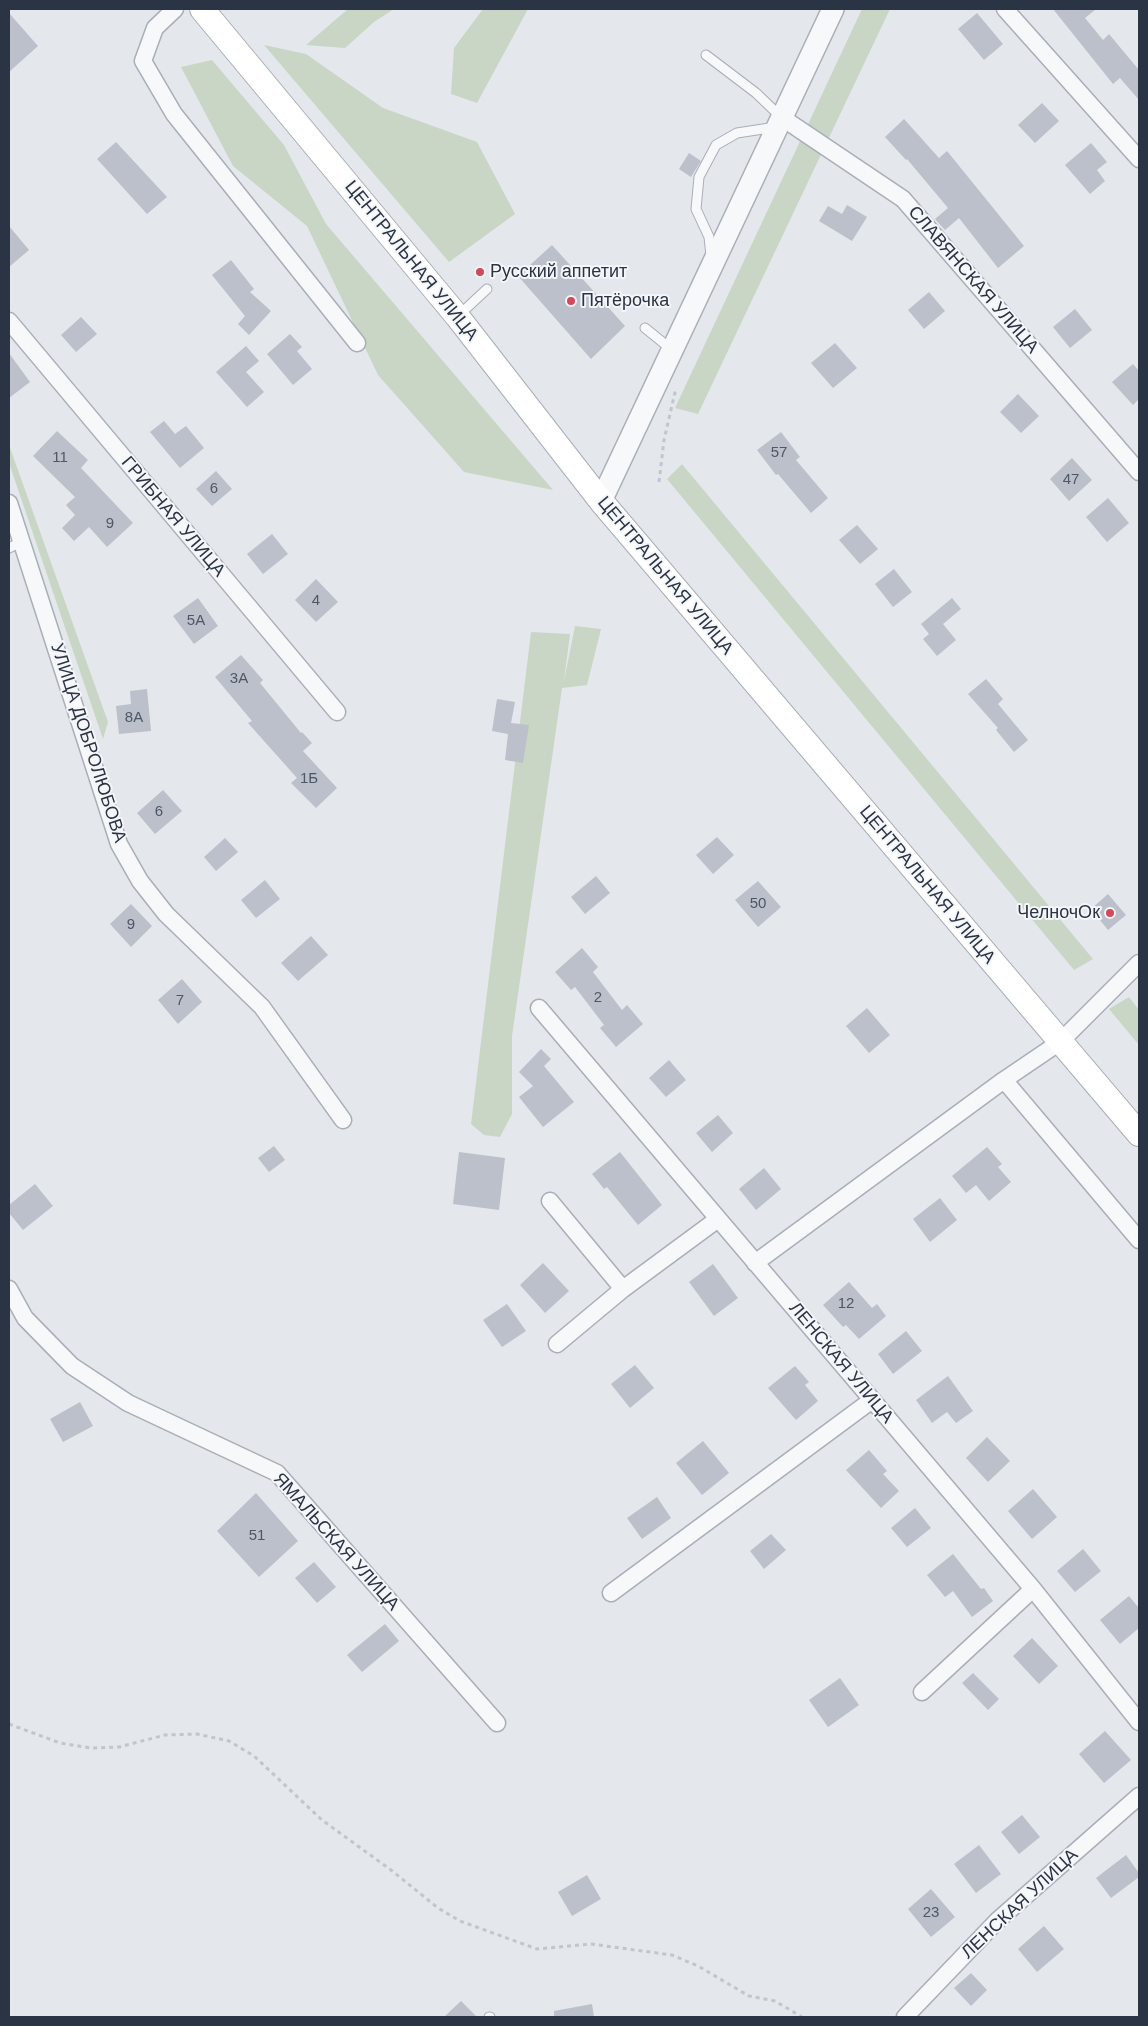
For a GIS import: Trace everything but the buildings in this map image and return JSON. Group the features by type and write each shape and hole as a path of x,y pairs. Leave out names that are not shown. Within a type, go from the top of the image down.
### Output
{"main road":[{"name":"ЦЕНТРАЛЬНАЯ УЛИЦА","path":"202,9 457,316 602,501 1139,1134"}],"street":[{"path":"175,9 155,28 143,61 174,114 357,343"},
{"path":"602,501 671,349 833,9"},
{"path":"1005,9 1139,158"},
{"name":"СЛАВЯНСКАЯ УЛИЦА","path":"779,122 903,199 1139,472"},
{"name":"ГРИБНАЯ УЛИЦА","path":"9,321 337,712"},
{"name":"УЛИЦА ДОБРОЛЮБОВА","path":"9,503 16,545 119,844 140,881 166,914 262,1007 343,1120"},
{"path":"756,1264 1004,1080 1060,1042 1139,963"},
{"name":"ЛЕНСКАЯ УЛИЦА","path":"538,1008 1033,1589 1139,1722"},
{"path":"1004,1080 1139,1240"},
{"path":"550,1201 623,1290"},
{"path":"557,1344 623,1290 718,1219"},
{"name":"ЯМАЛЬСКАЯ УЛИЦА","path":"9,1290 25,1318 72,1366 128,1403 276,1473 497,1722"},
{"path":"611,1594 872,1400"},
{"path":"922,1692 1033,1589"},
{"name":"ЛЕНСКАЯ УЛИЦА","path":"905,2017 997,1921 1139,1796"}],"lane":[{"path":"706,55 748,86 779,122 737,133 716,145 699,177 696,209 709,238 712,264"},
{"path":"457,316 487,289"},
{"path":"644,328 671,349"}],"path":[{"path":"9,1724 60,1743 91,1748 119,1746 165,1735 197,1734 229,1741 254,1756 322,1820 391,1870 438,1908 460,1921 537,1949 591,1944 672,1955 698,1966 749,1996 775,2001 802,2017"}],"green space":[{"path":"348,9 394,9 374,22 345,48 306,45"},
{"path":"483,9 528,9 477,103 451,94 454,48"},
{"path":"862,9 890,9 698,414 675,408"},
{"path":"264,45 306,54 383,108 477,142 515,214 449,262"},
{"path":"212,60 284,145 326,224 553,490 464,472 378,375 307,226 233,166 181,67"},
{"path":"9,445 108,722 103,739 9,463"},
{"path":"682,464 1093,959 1074,970 667,479"},
{"path":"575,626 601,629 587,685 562,688 512,1036 512,1114 500,1137 484,1135 471,1124 531,632 570,634 564,681"},
{"path":"1129,997 1139,1010 1139,1045 1109,1009"}],"place":[{"name":"Русский аппетит","path":"480,272"},
{"name":"Пятёрочка","path":"571,301"},
{"name":"ЧелночОк","path":"1110,913"}]}
